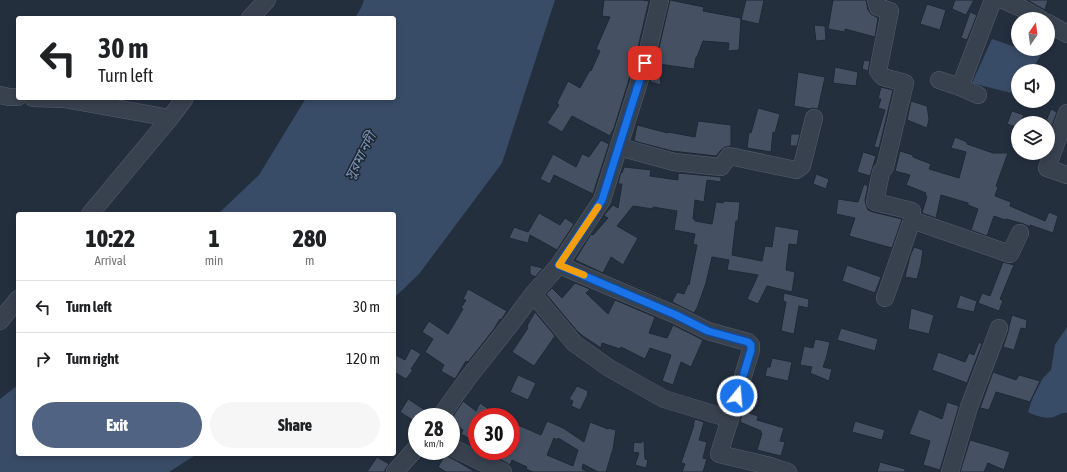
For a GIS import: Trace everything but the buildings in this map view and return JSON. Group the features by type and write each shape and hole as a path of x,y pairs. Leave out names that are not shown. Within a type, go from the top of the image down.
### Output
{"street":[{"path":"252,16 267,0"},
{"path":"446,408 533,294 559,265 602,200 645,63 660,0"},
{"path":"876,0 878,7 890,11 878,71 883,77 905,83 885,167 881,172 875,202 912,211 912,220 885,298"},
{"path":"960,87 993,0"},
{"path":"1003,0 1025,4 1034,12"},
{"path":"1055,27 1067,34"},
{"path":"939,80 978,95"},
{"path":"0,95 16,97"},
{"path":"70,100 170,118"},
{"path":"92,212 184,100"},
{"path":"1067,113 1047,168 1067,175"},
{"path":"619,147 674,162 721,167 729,156 796,170 802,166 814,118"},
{"path":"912,220 1010,254 1020,233"},
{"path":"559,265 676,315 708,331 744,341 751,345 751,350 719,454 770,466 788,472"},
{"path":"533,294 574,343 609,368 664,399 730,419"},
{"path":"0,320 16,301"},
{"path":"950,472 969,407 999,328"},
{"path":"460,450 503,472"},
{"path":"395,472 408,457"}],"water":[{"name":"সুরমা নদী","path":"364,0 555,0 502,163 419,274 396,296 396,212 220,212 259,175 305,100 396,100 396,16 356,16"},
{"path":"992,39 1011,46 1011,56 1040,56 1035,64 1011,64 1011,93 972,83"},
{"path":"1067,327 1067,413 1062,413 1051,418 1034,415 1028,412 1033,397 1043,378 1051,370 1055,345"},
{"path":"16,387 16,456 194,456 169,472 0,472 0,399"}],"slow traffic":[{"path":"584,275 559,265 598,207"}],"route":[{"path":"645,63 602,200 559,265 676,315 708,331 748,342 751,345 751,350 737,396"}]}
